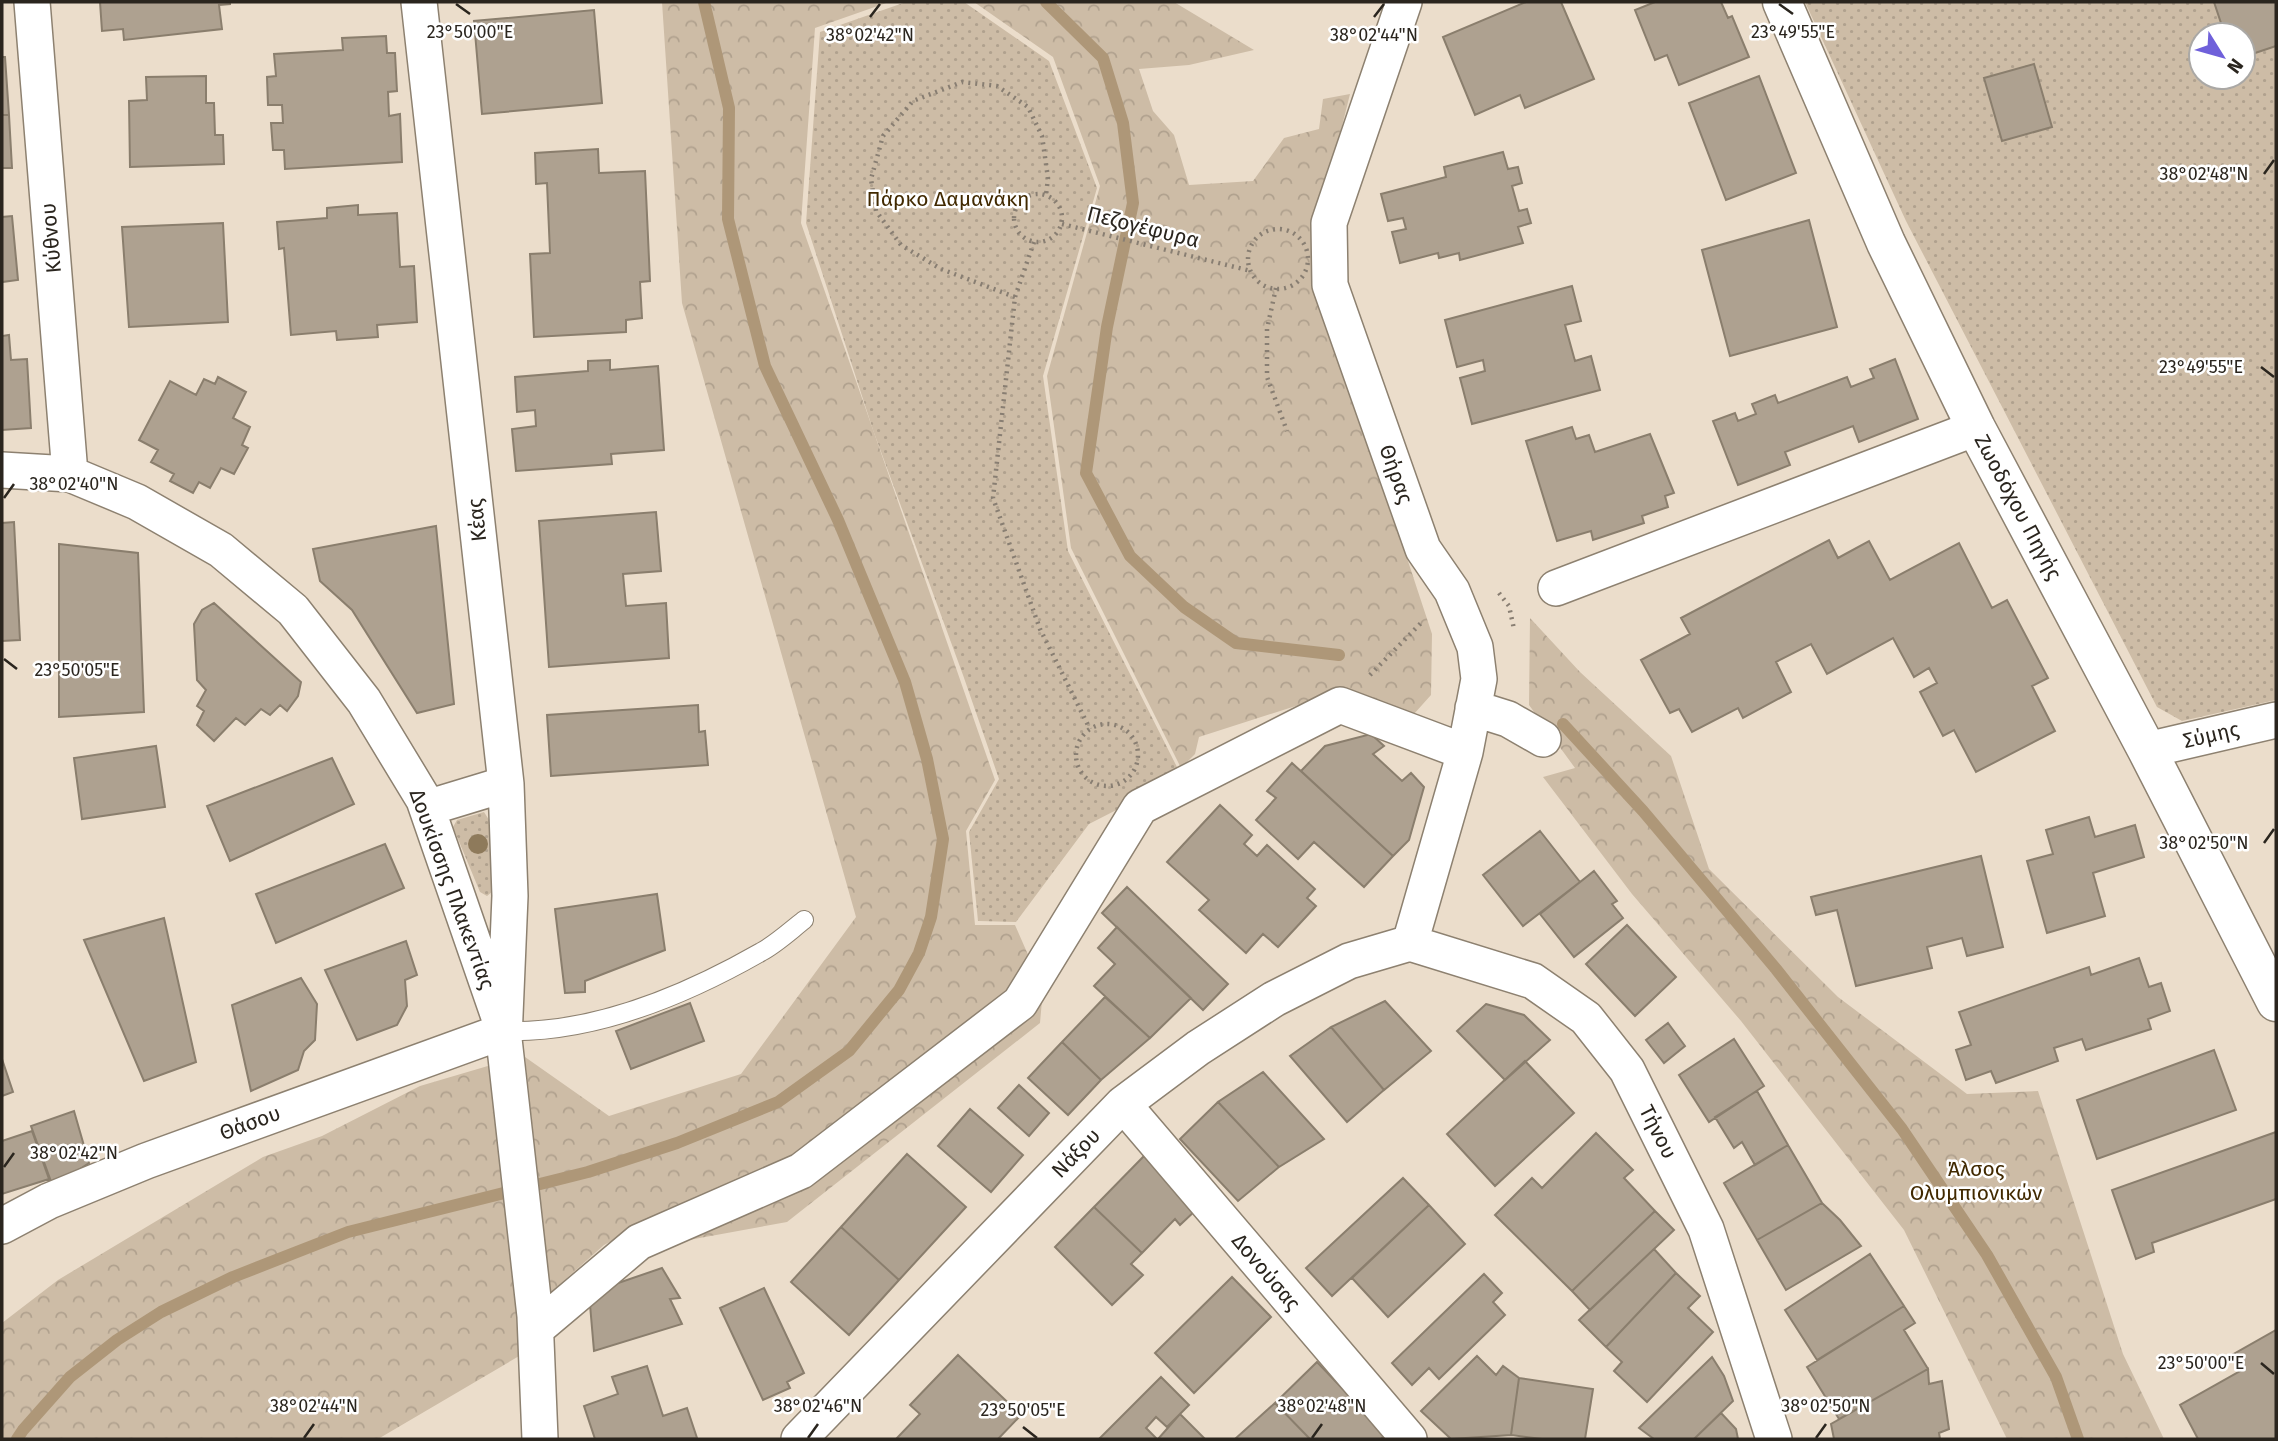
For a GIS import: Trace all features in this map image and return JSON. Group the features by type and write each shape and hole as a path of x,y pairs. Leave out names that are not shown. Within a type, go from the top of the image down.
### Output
{"street":[{"name":"Κύθνου","path":"33,2 70,474"},
{"name":"Κέας","path":"419,2 506,784 510,896 504,1035"},
{"name":"Θήρας","path":"1404,2 1329,223 1330,285 1423,549 1452,591 1475,647 1479,679 1465,752 1409,943"},
{"name":"Ζωοδόχου Πηγής","path":"1782,2 1886,243 1976,428 2147,750 2276,1002"},
{"path":"1556,588 1976,428"},
{"name":"Δουκίσσης Πλακεντίας","path":"2,470 70,474 137,502 221,550 293,610 364,701 424,800 504,1035"},
{"path":"535,1322 639,1242 801,1171 1020,1003 1140,807 1340,705 1465,752"},
{"path":"1473,708 1507,719 1543,739"},
{"name":"Σύμης","path":"2147,750 2276,720"},
{"path":"427,808 506,784"},
{"name":"Νάξου","path":"799,1439 1124,1104 1198,1048 1274,999 1349,961 1409,943"},
{"name":"Τήνου","path":"1409,943 1533,981 1586,1018 1627,1070 1706,1229 1774,1439"},
{"path":"504,1035 535,1322 540,1439"},
{"name":"Θάσου","path":"2,1226 49,1201 146,1161 504,1035"},
{"name":"Δονούσας","path":"1124,1104 1409,1439"}],"lane":[{"path":"504,1035 562,1028 624,1014 687,989 763,951 804,920"}],"path":[{"path":"1015,298 941,269 901,245 876,211 871,179 883,135 913,101 962,82 997,86 1028,107 1042,136 1048,178 1046,195"},
{"path":"1046,195 1056,201 1060,208 1062,223 1053,237 1034,242 1017,231 1013,216 1020,201 1026,196 1046,195"},
{"name":"Πεζογέφυρα","path":"1062,223 1251,271"},
{"path":"1277,228 1295,234 1302,240 1308,259 1306,269 1302,277 1286,288 1261,283 1251,271 1249,252 1259,236 1277,228"},
{"path":"1034,242 1015,298 993,498 1040,629 1090,729"},
{"path":"1276,288 1267,329 1267,377 1287,431"},
{"path":"1340,705 1452,591"},
{"path":"1111,725 1121,728 1130,734 1136,743 1136,764 1132,774 1124,781 1105,786 1087,780 1081,772 1077,764 1078,744 1090,729 1111,725"}],"green space":[{"path":"662,2 889,2 815,28 801,223 995,780 966,831 975,925 1015,925 1043,989 1040,1023 787,1222 656,1246 638,1227 604,1245 550,1293 525,1057 609,1116 741,1074 856,917 682,303"},
{"name":"Πάρκο Δαμανάκη","path":"906,2 964,2 1049,61 1097,188 1043,376 1068,551 1179,771 1134,801 1089,824 1016,922 978,921 969,832 999,779 873,430 806,223 820,32"},
{"path":"974,2 1174,2 1254,50 1189,65 1139,69 1153,111 1174,135 1189,185 1253,181 1284,138 1319,129 1323,99 1350,94 1318,222 1318,288 1432,634 1431,695 1405,724 1327,696 1199,737 1195,754 1181,768 1071,548 1047,376 1100,186 1053,57"},
{"path":"1805,2 2276,2 2276,700 2182,721 2157,707 1906,221"},
{"name":"Άλσος Ολυμπιονικών","path":"1530,618 1580,672 1671,756 1709,869 1838,997 1967,1094 2038,1091 2123,1354 2164,1439 2007,1439 1904,1230 1741,1021 1632,894 1543,777 1575,768 1529,705"},
{"path":"484,812 491,823 493,891 487,896 480,892 453,827 457,820"},
{"path":"498,1063 526,1352 378,1439 2,1439 2,1323 58,1280 263,1157 322,1136 420,1086"}],"building":[{"path":"100,2 230,4 219,5 222,29 124,40 123,29 102,31"},
{"path":"1526,2 1561,2 1594,79 1525,108 1520,95 1475,115 1443,37"},
{"path":"1655,2 1721,2 1728,18 1732,16 1749,57 1679,85 1667,55 1655,60 1635,10"},
{"path":"2214,2 2276,2 2276,46 2257,52 2257,21 2220,21"},
{"path":"594,10 602,103 482,114 474,21"},
{"path":"386,36 387,53 395,53 397,91 388,92 389,116 400,114 402,162 285,169 284,150 273,150 271,123 283,123 282,105 268,105 267,77 276,76 274,54 343,50 342,38"},
{"path":"2,57 5,57 9,115 2,115"},
{"path":"2034,64 2052,127 2002,141 1984,78"},
{"path":"206,76 206,103 214,103 215,135 223,135 224,164 130,167 129,101 147,100 146,77"},
{"path":"1759,76 1796,173 1726,200 1689,103"},
{"path":"2,115 9,115 12,168 2,168"},
{"path":"598,149 599,173 645,171 650,281 640,282 642,318 626,320 626,332 534,337 530,254 550,253 547,183 536,184 535,153"},
{"path":"1503,152 1508,169 1518,167 1522,183 1512,186 1519,211 1527,209 1531,223 1518,227 1523,243 1460,260 1459,253 1439,258 1438,253 1400,263 1392,232 1406,229 1403,218 1388,221 1381,194 1446,177 1444,167"},
{"path":"358,205 358,215 397,213 400,267 414,266 417,322 377,325 378,337 337,340 336,331 291,335 284,248 279,249 277,222 327,218 327,208"},
{"path":"12,216 18,280 2,282 2,217"},
{"path":"1809,220 1837,327 1730,356 1702,250"},
{"path":"223,223 228,322 129,327 122,227"},
{"path":"1572,286 1581,321 1565,325 1575,361 1591,356 1600,390 1472,424 1460,378 1485,371 1483,360 1457,367 1445,320"},
{"path":"9,335 11,360 27,359 31,428 2,430 2,336"},
{"path":"1895,359 1918,419 1859,442 1853,426 1785,452 1790,465 1738,485 1713,421 1735,413 1738,421 1756,414 1752,404 1775,395 1778,403 1847,377 1851,387 1874,378 1870,369"},
{"path":"610,360 610,370 658,366 664,450 611,454 612,464 516,471 512,429 536,426 535,410 517,412 515,377 588,371 588,361"},
{"path":"218,377 246,392 233,418 250,427 242,445 248,448 234,474 221,468 210,488 199,482 193,493 170,481 174,474 151,462 158,450 139,440 170,381 196,395 204,379 215,384"},
{"path":"1572,427 1576,439 1589,435 1595,452 1650,434 1674,493 1665,496 1668,507 1642,516 1644,523 1593,540 1591,531 1557,541 1526,441"},
{"path":"656,512 661,571 623,574 626,606 666,603 669,658 549,667 539,521"},
{"path":"14,522 20,640 2,641 2,523"},
{"path":"436,526 454,704 417,713 352,610 320,581 313,549"},
{"path":"1829,540 1838,558 1869,541 1890,580 1959,543 1992,608 2007,600 2048,678 2032,686 2055,731 1976,772 1954,730 1943,736 1920,692 1937,683 1929,668 1914,677 1893,638 1827,674 1811,644 1776,662 1791,692 1743,718 1738,708 1692,732 1679,709 1670,713 1641,660 1690,634 1681,618"},
{"path":"59,544 138,553 144,712 59,717"},
{"path":"214,603 301,682 298,696 287,711 280,705 270,715 261,709 245,725 236,718 214,741 197,725 204,711 197,706 206,690 197,680 194,624 202,610"},
{"path":"698,705 699,732 705,731 708,765 551,776 547,715"},
{"path":"1371,734 1384,746 1373,754 1402,781 1411,773 1424,787 1409,840 1393,856 1301,771 1325,746"},
{"path":"156,746 165,807 82,819 74,758"},
{"path":"332,758 354,804 230,861 207,806"},
{"path":"1292,763 1393,856 1364,887 1314,842 1298,859 1256,820 1276,798 1267,791"},
{"path":"1220,805 1252,835 1244,844 1257,856 1267,845 1315,889 1307,898 1316,906 1278,947 1263,934 1246,953 1199,910 1209,900 1167,862"},
{"path":"2089,817 2095,837 2135,825 2144,857 2093,873 2105,916 2047,933 2027,861 2053,854 2046,830"},
{"path":"1540,831 1580,882 1523,926 1483,875"},
{"path":"385,844 404,888 276,943 256,894"},
{"path":"1981,856 2003,947 1967,956 1962,938 1927,947 1932,968 1856,986 1837,910 1816,915 1811,897"},
{"path":"1594,871 1617,901 1612,904 1623,918 1574,957 1540,914"},
{"path":"1127,887 1228,984 1203,1010 1102,913"},
{"path":"657,894 665,950 585,981 585,992 565,993 555,909"},
{"path":"164,918 196,1062 144,1081 84,940"},
{"path":"1627,925 1676,977 1635,1016 1586,964"},
{"path":"1117,927 1191,998 1150,1038 1094,986 1115,964 1098,948"},
{"path":"406,941 417,975 405,980 407,1006 397,1025 357,1040 325,970"},
{"path":"2139,958 2149,987 2161,983 2170,1011 2148,1019 2151,1029 2086,1050 2082,1039 2054,1048 2058,1061 1996,1083 1991,1071 1966,1080 1956,1050 1971,1045 1959,1012 2089,967 2091,975"},
{"path":"301,978 317,1004 315,1040 304,1051 298,1070 251,1091 232,1005"},
{"path":"1105,997 1150,1038 1101,1080 1062,1042"},
{"path":"1385,1001 1431,1051 1384,1090 1331,1027"},
{"path":"690,1003 704,1041 631,1069 616,1031"},
{"path":"1486,1004 1524,1015 1550,1040 1505,1080 1457,1031"},
{"path":"1668,1023 1685,1046 1664,1063 1646,1040"},
{"path":"1331,1027 1384,1090 1347,1122 1290,1056"},
{"path":"1734,1039 1764,1086 1709,1122 1679,1075"},
{"path":"1062,1042 1101,1080 1068,1115 1028,1078"},
{"path":"2214,1050 2236,1110 2097,1159 2077,1100"},
{"path":"2,1059 13,1092 2,1096"},
{"path":"1525,1061 1574,1113 1495,1186 1447,1134"},
{"path":"1263,1072 1324,1139 1279,1167 1218,1102"},
{"path":"1019,1085 1049,1113 1029,1136 998,1108"},
{"path":"1757,1091 1788,1145 1755,1165 1742,1142 1734,1148 1715,1117"},
{"path":"1218,1102 1279,1167 1238,1201 1180,1139"},
{"path":"970,1109 1023,1155 991,1192 938,1146"},
{"path":"74,1111 89,1163 53,1187 31,1126"},
{"path":"32,1131 49,1179 2,1194 2,1141"},
{"path":"2276,1132 2276,1199 2152,1243 2154,1252 2136,1259 2112,1190"},
{"path":"1596,1133 1633,1170 1624,1178 1655,1211 1572,1291 1495,1215 1532,1178 1542,1188"},
{"path":"1788,1145 1822,1203 1757,1240 1724,1183"},
{"path":"907,1154 966,1207 899,1280 841,1227"},
{"path":"1144,1156 1197,1209 1180,1225 1175,1219 1142,1253 1094,1207"},
{"path":"1403,1178 1429,1205 1332,1296 1306,1268"},
{"path":"1822,1203 1861,1246 1786,1290 1757,1240"},
{"path":"1429,1205 1465,1244 1388,1317 1352,1278"},
{"path":"1094,1207 1142,1253 1131,1264 1143,1275 1112,1305 1055,1247"},
{"path":"1655,1211 1674,1230 1590,1310 1572,1291"},
{"path":"841,1227 899,1280 849,1335 791,1282"},
{"path":"1654,1249 1676,1273 1606,1347 1579,1320"},
{"path":"1870,1254 1904,1306 1817,1360 1785,1310"},
{"path":"662,1268 680,1298 670,1299 682,1324 594,1351 589,1293"},
{"path":"1676,1273 1700,1296 1688,1308 1713,1332 1647,1402 1614,1371 1622,1362 1606,1347"},
{"path":"1484,1274 1502,1293 1493,1302 1505,1315 1439,1379 1429,1368 1412,1385 1392,1363"},
{"path":"1232,1277 1271,1317 1194,1393 1155,1353"},
{"path":"764,1288 804,1373 787,1382 790,1388 763,1400 720,1308"},
{"path":"1904,1306 1915,1323 1904,1330 1928,1369 1839,1419 1807,1367"},
{"path":"2276,1330 2276,1439 2198,1439 2180,1405 2240,1371 2232,1355"},
{"path":"958,1355 1021,1415 998,1439 896,1439 920,1414 910,1405"},
{"path":"1477,1356 1496,1375 1503,1366 1519,1378 1511,1435 1451,1439 1421,1411"},
{"path":"1712,1357 1724,1376 1733,1401 1694,1439 1654,1439 1639,1428"},
{"path":"1317,1362 1386,1434 1381,1439 1310,1439 1275,1403"},
{"path":"647,1366 663,1416 687,1408 697,1438 595,1439 584,1406 618,1394 612,1377"},
{"path":"1928,1369 1929,1384 1942,1381 1949,1429 1939,1433 1940,1439 1834,1439 1831,1424"},
{"path":"1161,1377 1189,1405 1167,1427 1156,1417 1146,1428 1157,1439 1099,1439"},
{"path":"1519,1378 1593,1389 1585,1439 1542,1439 1511,1435"},
{"path":"1275,1403 1310,1439 1235,1439"},
{"path":"1721,1413 1736,1429 1738,1439 1694,1439"},
{"path":"1180,1414 1205,1439 1158,1439"}],"waterway":[{"path":"17,1439 70,1377 117,1340 161,1312 233,1277 348,1232 588,1172 677,1143 778,1102 849,1051 899,990 919,953 931,917 943,839 927,759 905,682 838,520 765,366 728,219 729,108 704,2"},
{"path":"1046,2 1103,58 1123,123 1133,203 1107,327 1086,473 1130,556 1184,607 1236,643 1339,655"},
{"path":"1563,724 1643,811 1776,969 1902,1129 1987,1255 2056,1377 2078,1439"}]}
